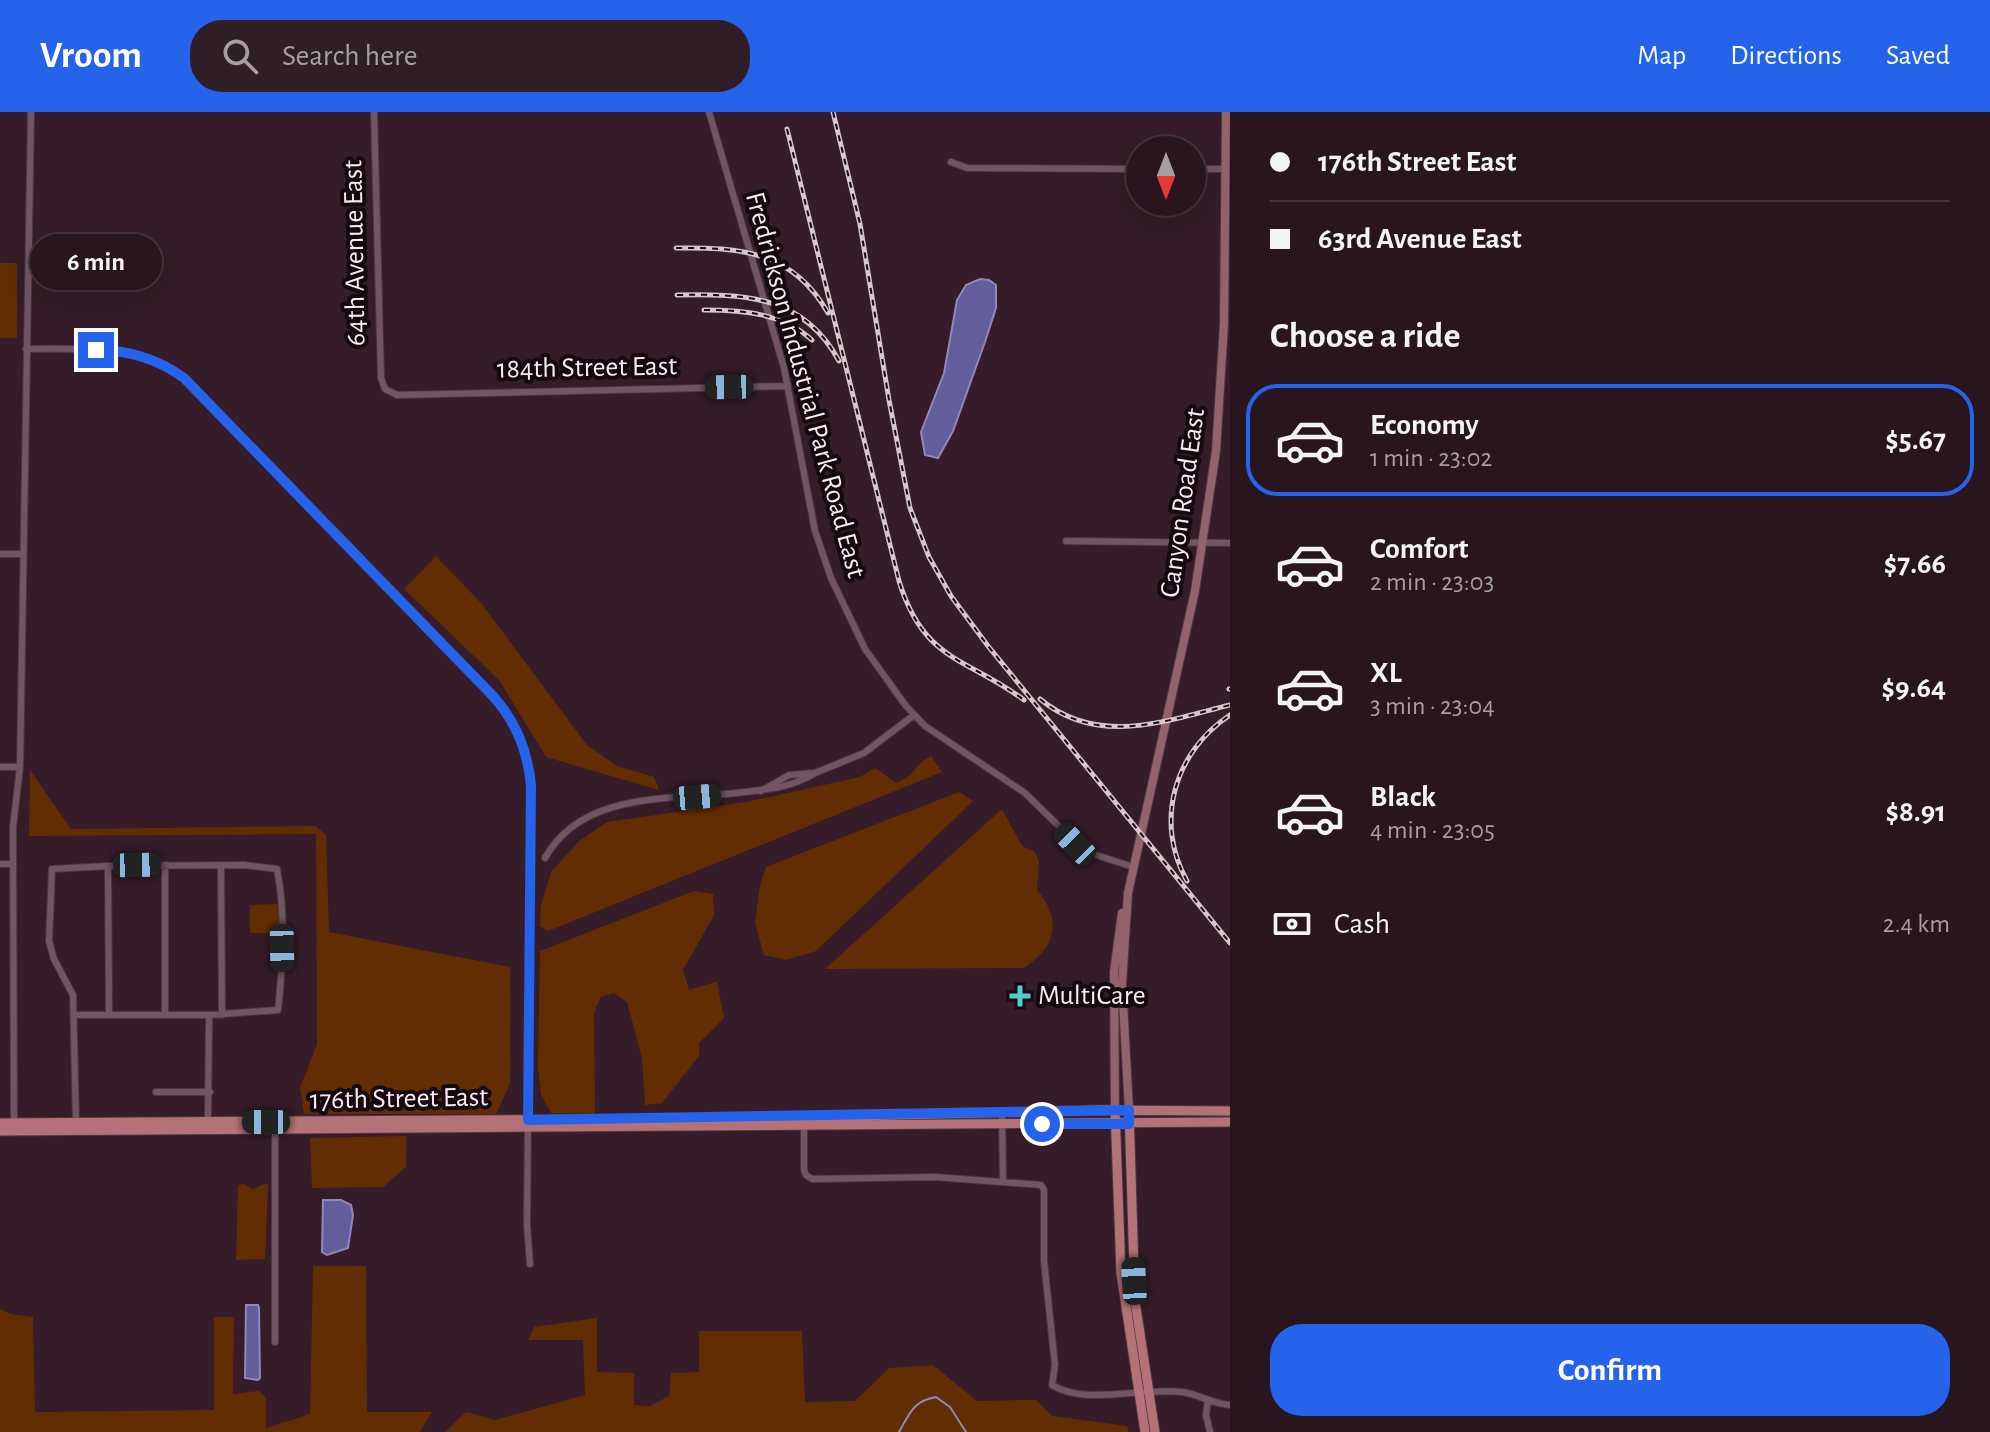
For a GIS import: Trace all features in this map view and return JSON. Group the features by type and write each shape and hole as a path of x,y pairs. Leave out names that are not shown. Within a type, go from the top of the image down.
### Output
{"main road":[{"name":"Canyon Road East","path":"1145,1432 1121,1273 1115,1124 1114,972 1119,923 1185,636 1203,542 1217,439 1227,324 1226,112"},
{"name":"Canyon Road East","path":"1128,893 1122,984 1134,1288 1155,1432"},
{"name":"176th Street East","path":"0,1131 76,1123 337,1122 600,1128 772,1126 779,1122 1002,1118 1115,1110 1230,1111"},
{"name":"176th Street East","path":"1002,1118 1115,1124 1230,1122"},
{"name":"176th Street East","path":"0,1123 14,1128 307,1130 630,1119 806,1121"},
{"path":"600,1128 630,1119"},
{"path":"307,1130 337,1122"}],"street":[{"path":"14,1128 12,864 20,767 31,112"},
{"name":"64th Avenue East","path":"374,112 381,378 388,391"},
{"name":"Fredrickson Industrial Park Road East","path":"709,112 788,386 810,513 831,578 865,649 914,715 938,736 1025,793 1084,851 1133,867"},
{"path":"951,162 967,168 1126,169"},
{"path":"1206,169 1226,169"},
{"path":"26,349 123,351 160,363 184,378 492,695 509,717 525,751 531,786 527,1225 530,1264"},
{"name":"184th Street East","path":"388,391 397,395 788,386"},
{"path":"1066,541 1230,543"},
{"path":"0,554 22,554"},
{"path":"545,858 567,831 603,809 637,802 761,791 803,780 864,753 914,715"},
{"path":"0,767 20,767"},
{"path":"0,864 12,864"},
{"path":"165,865 165,1015"},
{"path":"221,865 222,1015"},
{"path":"74,1015 222,1015 278,1010 282,975 281,893 277,869 244,865 52,869 49,887 50,949 71,988 76,1123"},
{"path":"108,866 109,1015"},
{"path":"208,1123 209,1015"},
{"path":"156,1092 210,1092"},
{"path":"1002,1118 1003,1182"},
{"path":"806,1121 806,1175 815,1179 935,1177 1036,1183 1044,1190 1044,1261 1055,1365 1052,1385 1069,1392 1092,1394 1185,1392 1230,1405"},
{"path":"275,1130 275,1342"},
{"path":"1208,1400 1206,1415 1210,1432"}],"shaded area":[{"path":"0,263 17,263 17,338 0,338"},
{"path":"980,279 996,285 996,308 953,431 938,458 925,455 921,432 944,373 957,300 966,285"},
{"path":"436,556 481,603 587,745 617,766 654,777 659,790 546,757 499,680 404,589"},
{"path":"931,756 942,772 548,931 540,926 541,905 551,872 578,842 607,822 746,802 860,777 875,768 896,783"},
{"path":"30,770 71,829 315,826 326,835 329,932 510,967 510,1084 496,1114 304,1114 300,1088 317,1044 316,834 29,836"},
{"path":"959,792 973,801 816,951 786,960 764,955 755,923 760,885 766,867"},
{"path":"1002,809 1022,846 1035,852 1039,862 1037,889 1053,922 1049,942 1035,960 1024,968 825,969"},
{"path":"694,891 713,894 714,915 683,970 689,990 717,982 724,1018 699,1043 699,1056 662,1103 645,1105 642,1058 627,1002 614,993 601,997 594,1012 595,1114 551,1113 541,1094 538,1068 540,951"},
{"path":"280,904 280,933 250,933 250,905"},
{"path":"406,1136 406,1167 383,1187 312,1188 310,1138"},
{"path":"266,1183 265,1259 236,1260 238,1185 244,1184 253,1189"},
{"path":"323,1200 341,1200 351,1205 353,1215 348,1248 327,1255 322,1252"},
{"path":"313,1266 366,1266 367,1412 432,1412 420,1432 0,1432 0,1309 10,1314 33,1317 35,1412 214,1410 214,1317 234,1317 233,1394 259,1391 266,1398 266,1428 310,1414"},
{"path":"246,1305 258,1305 259,1308 258,1380 245,1378"},
{"path":"597,1318 597,1372 634,1373 634,1405 650,1406 669,1396 671,1373 699,1372 699,1331 802,1331 805,1402 855,1401 889,1368 933,1365 977,1401 1036,1400 1052,1416 1127,1426 1129,1432 445,1432 466,1412 495,1420 585,1395 583,1340 528,1340 534,1327"}],"waterway":[{"path":"899,1432 917,1405 936,1397 950,1407 966,1432"}],"railway":[{"path":"833,112 860,224 910,508 929,557 951,596 988,646 1230,943"},
{"path":"787,129 899,581 909,608 934,643 1024,700"},
{"path":"676,248 722,249 763,257 798,277 814,292 828,313"},
{"path":"677,295 748,298 789,310 808,322 839,361"},
{"path":"704,310 761,315 788,324 812,340"},
{"path":"1040,699 1062,714 1108,726 1157,723 1230,705"},
{"path":"1187,881 1172,835 1171,812 1175,790 1195,748 1230,715"}],"place":[{"name":"MultiCare","path":"1020,996"}],"route":[{"path":"96,350 123,351 142,356 184,378 492,695 519,734 531,786 528,1120 1129,1110 1129,1124 1042,1124"}]}
